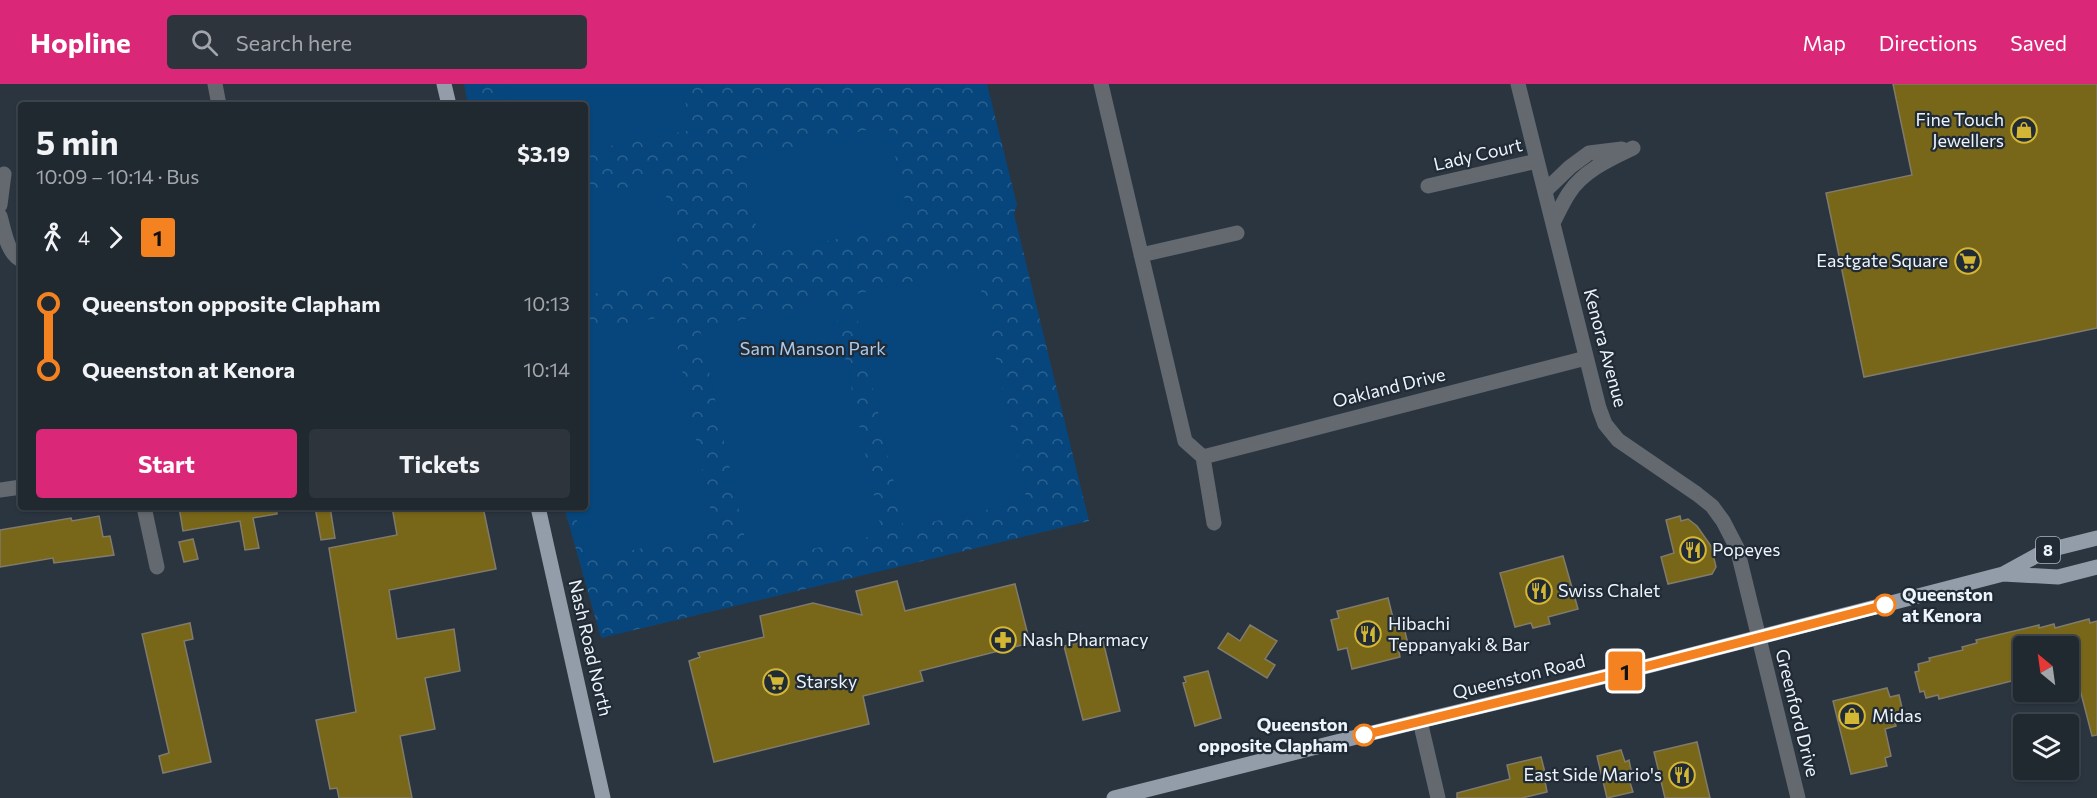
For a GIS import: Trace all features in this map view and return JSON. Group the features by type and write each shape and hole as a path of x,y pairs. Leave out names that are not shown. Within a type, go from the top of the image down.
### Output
{"main road":[{"path":"444,84 448,102"},
{"name":"Nash Road North","path":"539,510 603,798"},
{"name":"Queenston Road","path":"1114,798 1759,638 2002,574 2046,551 2097,538"},
{"name":"Queenston Road","path":"2002,574 2058,577 2097,567"}],"street":[{"path":"214,84 218,102"},
{"path":"1101,84 1185,441 1203,457 1214,523"},
{"name":"Kenora Avenue","path":"1518,84 1586,358 1605,424 1618,440 1697,494 1712,507 1723,522 1737,548 1759,638"},
{"path":"1545,191 1570,167 1589,153 1634,148 1606,161 1590,172 1569,192 1553,223"},
{"name":"Lady Court","path":"1428,186 1537,161"},
{"path":"0,206 4,174"},
{"path":"0,216 6,240 18,259"},
{"path":"1141,255 1237,233"},
{"name":"Oakland Drive","path":"1203,457 1586,358"},
{"path":"0,490 18,487"},
{"path":"145,510 157,567"},
{"name":"Greenford Drive","path":"1759,638 1798,798"},
{"path":"1419,721 1438,798"}],"green space":[{"name":"Sam Manson Park","path":"464,84 987,84 1017,205 1014,214 1089,521 601,638 565,510 588,510 588,102 467,102"},
{"path":"506,84 682,84 691,130 588,150 588,102 510,102"},
{"path":"888,125 910,222 763,256 741,159"},
{"path":"662,179 684,272 588,295 588,197"},
{"path":"976,267 1027,501 904,528 852,295"},
{"path":"833,300 882,534 750,562 700,329"},
{"path":"671,315 715,533 585,560 575,510 588,510 588,331"}],"building":[{"name":"Eastgate Square","path":"1893,84 2097,84 2097,328 1864,377 1826,193 1912,175"},
{"path":"180,510 276,510 277,514 253,518 259,548 245,550 240,521 183,531"},
{"path":"316,510 330,510 335,538 321,540"},
{"path":"393,510 484,510 496,569 389,590 397,639 454,629 460,671 425,678 435,729 400,736 412,798 339,798 337,788 330,789 316,720 356,712 329,548 397,535"},
{"path":"99,516 103,537 110,536 114,555 54,563 53,558 0,567 0,530 71,518 72,521"},
{"name":"Popeyes","path":"1680,516 1681,521 1688,519 1697,526 1711,546 1716,567 1712,574 1668,584 1661,557 1674,553 1666,520"},
{"path":"193,539 198,559 184,562 179,542"},
{"name":"Swiss Chalet","path":"1563,556 1578,609 1548,617 1550,624 1533,628 1531,623 1515,627 1500,573"},
{"path":"897,581 905,611 1015,584 1030,643 920,671 923,681 863,696 869,724 714,762 689,661 700,657 698,653 764,637 760,616 813,603 862,615 856,591"},
{"path":"1388,598 1396,630 1404,628 1408,644 1398,646 1400,657 1352,669 1347,648 1338,650 1331,620 1339,618 1337,611"},
{"path":"2089,619 2090,623 2097,621 2097,735 2092,736 2079,685 2079,636 2013,636 2013,681 1939,699 1938,695 1926,698 1924,691 1920,692 1915,672 1919,671 1918,664 1930,661 1929,658 1963,650 1962,647 1977,643 1976,640 2039,625 2039,628 2054,624 2055,628"},
{"path":"190,623 193,639 184,641 211,762 163,773 159,756 169,753 142,634"},
{"path":"1250,625 1277,641 1265,659 1275,665 1267,678 1218,648 1228,633 1240,641"},
{"path":"1102,637 1120,711 1083,720 1064,646"},
{"path":"1208,671 1221,718 1195,726 1183,683 1186,682 1184,677"},
{"path":"1887,688 1890,697 1899,695 1903,712 1893,715 1896,726 1885,729 1891,756 1885,758 1887,766 1851,774 1833,701"},
{"name":"East Side Mario's","path":"1697,742 1710,798 1665,798 1654,752"},
{"path":"1621,750 1625,762 1629,760 1632,775 1628,776 1633,792 1607,798 1597,756"},
{"path":"1541,757 1547,780 1545,781 1547,792 1522,798 1457,798 1457,793 1510,779 1507,765"}],"bus line":[{"name":"1","path":"1364,735 1648,666 1885,605"}],"place":[{"name":"Fine Touch Jewellers","path":"2024,130"},
{"name":"Eastgate Square","path":"1968,261"},
{"name":"Popeyes","path":"1693,550"},
{"name":"Swiss Chalet","path":"1539,591"},
{"name":"Queenston at Kenora","path":"1885,605"},
{"name":"Hibachi Teppanyaki & Bar","path":"1368,634"},
{"name":"Nash Pharmacy","path":"1003,640"},
{"name":"Starsky","path":"776,682"},
{"name":"Midas","path":"1852,716"},
{"name":"Queenston opposite Clapham","path":"1364,735"},
{"name":"East Side Mario's","path":"1682,775"}]}
